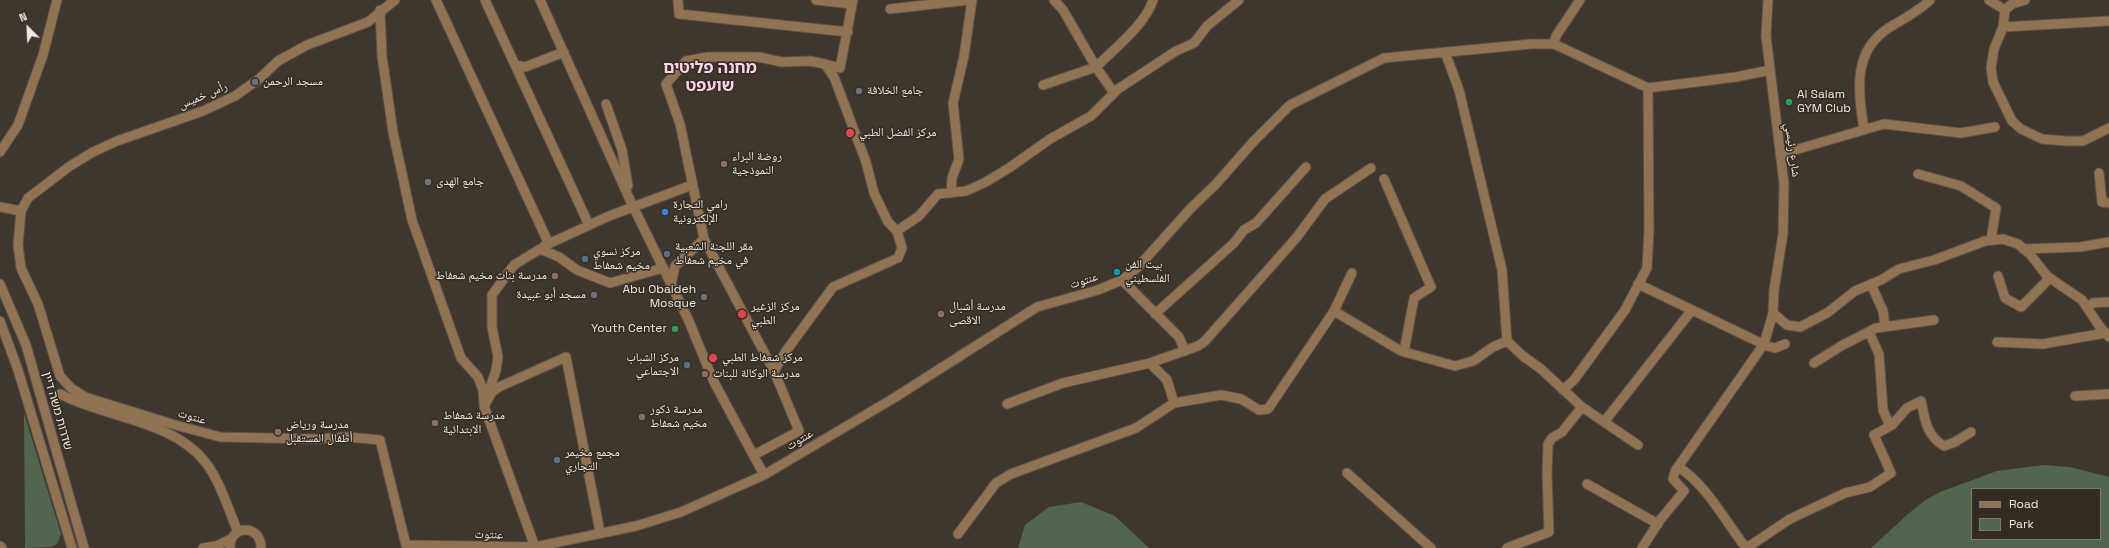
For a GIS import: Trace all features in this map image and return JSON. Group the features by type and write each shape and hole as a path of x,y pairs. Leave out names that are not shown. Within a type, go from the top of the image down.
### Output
{"street":[{"path":"0,152 18,125 43,55 57,0"},
{"name":"رأس خميس","path":"21,211 28,198 37,190 93,152 124,139 202,112 235,96 259,79 278,61 307,45 368,22 380,10 394,0"},
{"path":"436,0 548,242"},
{"path":"485,0 589,225"},
{"path":"540,0 632,203 688,319 714,382 764,475"},
{"path":"678,0 679,14 848,32"},
{"path":"754,455 799,431 774,371 704,239 680,124 666,84 686,61 708,57 739,56 758,57 782,62 810,61 840,68 853,2 816,0"},
{"path":"890,9 970,0 964,56 953,103 959,159 952,178 951,193"},
{"path":"1054,0 1063,10 1096,67 1114,93"},
{"path":"1043,85 1096,67 1131,33 1151,7 1153,0"},
{"path":"897,231 919,216 938,194 966,191 1009,168 1050,139 1091,116 1114,93 1169,55 1194,43 1207,26 1239,0"},
{"path":"1580,0 1556,36 1554,44 1648,88 1736,77 1770,70"},
{"name":"شارع رئيسي","path":"1678,467 1764,344 1773,313 1773,302 1781,248 1784,184 1766,36 1768,0"},
{"path":"1864,130 1858,87 1860,73 1870,48 1876,38 1886,30 1930,0"},
{"path":"1989,0 2005,10"},
{"path":"2025,0 2012,4 2005,10 2003,27 1994,49 1991,68 1992,82 2012,121 2021,129 2042,139 2083,141 2107,132"},
{"path":"380,10 382,56 393,132 412,220 461,358 478,377 483,390 484,406 535,546"},
{"path":"2003,27 2109,21"},
{"name":"عنتوت","path":"21,211 18,245 21,268 38,304 60,376 71,388 85,396 117,408 220,437 316,439 348,437 380,440 406,544 501,548 535,546 636,526 681,512 764,475 894,398 1037,307 1098,290 1122,280 1138,267 1191,208 1216,184 1253,142 1290,105 1384,58 1531,44 1554,44"},
{"path":"515,65 525,67 564,52"},
{"path":"1445,52 1459,90 1502,270 1507,341 1582,407 1638,445"},
{"path":"774,371 786,351 834,287 898,258 902,248 897,231 888,222 874,193 866,162 834,77 825,64"},
{"path":"1563,390 1574,380 1625,310 1647,268 1648,88"},
{"path":"606,104 622,150 632,203"},
{"path":"1781,154 1884,124 1961,133 1995,128"},
{"path":"1155,314 1234,243 1244,230 1256,223 1306,167"},
{"path":"1007,404 1063,383 1150,363 1198,346 1205,341 1297,237 1325,199 1372,168"},
{"path":"2099,173 2102,202 2109,203"},
{"path":"1918,174 1961,186 1996,208 1991,240"},
{"path":"1384,179 1431,287 1414,298 1404,352"},
{"path":"484,406 496,370 498,357 492,327 492,295 514,265 540,249 548,242 589,225 632,203 692,184"},
{"path":"0,207 21,211"},
{"path":"671,285 675,266 704,239"},
{"path":"1773,313 1787,325 1800,326 1827,313 1855,291 1910,265 1934,260 1971,245 1991,240 2004,239 2018,244 2050,278 2074,293 2088,307 2107,335 2043,344 1997,342"},
{"path":"2023,249 2080,247 2109,242"},
{"path":"540,249 559,256 577,270 610,283 663,268"},
{"path":"958,534 996,483 1012,474 1136,428 1174,403 1222,394 1241,399 1259,410 1268,409 1334,311 1352,273"},
{"path":"1998,276 2005,298 2020,307 2050,278"},
{"path":"1122,280 1179,338 1186,351"},
{"name":"שדרות משה דיין","path":"0,284 26,345 84,548"},
{"path":"1638,284 1764,344 1775,348 1785,344"},
{"path":"1871,284 1883,311 1884,327"},
{"path":"2088,307 2093,303 2109,302"},
{"path":"1604,422 1692,310"},
{"path":"1334,311 1404,352 1455,366 1473,361 1493,347 1507,341"},
{"path":"1814,363 1869,332 1884,327 1934,320"},
{"name":"שדרות משה דיין","path":"0,321 18,370 72,548"},
{"path":"1869,332 1879,354 1883,410 1890,426"},
{"path":"484,406 492,392 499,387 566,357 600,532"},
{"path":"1150,363 1168,380 1174,403"},
{"path":"60,394 76,402 134,420 176,437 189,446 205,463 216,480 238,532"},
{"path":"2075,396 2109,394"},
{"path":"1642,548 1658,524 1684,491 1673,479 1678,467 1685,471 1700,487 1743,544 1748,547 1796,516 1846,493 1870,487 1891,473 1874,435 1890,426 1908,408 1921,401 1926,425 1933,440 1944,446 1955,442 1971,432"},
{"path":"1508,548 1549,532 1547,474 1548,444 1552,438 1562,432 1582,407"},
{"path":"1347,473 1431,548"},
{"path":"1587,484 1658,524"},
{"path":"210,548 231,544 238,532 243,530 253,532 260,538 262,548"}],"green space":[{"path":"24,413 61,534 57,544 51,547 25,548"},
{"path":"2043,465 2070,467 2109,477 2109,548 1871,548 1924,501 1940,492 1997,471"},
{"path":"1081,502 1115,516 1149,548 1018,548 1025,525 1049,507"}],"place":[{"name":"مسجد الرحمن","path":"255,82"},
{"name":"جامع الخلافة","path":"859,91"},
{"name":"Al Salam GYM Club","path":"1789,102"},
{"name":"مركز الفضل الطبي","path":"850,133"},
{"name":"روضة البراء النموذجية","path":"724,164"},
{"name":"جامع الهدى","path":"428,182"},
{"name":"رامي التجارة الإلكترونية","path":"665,212"},
{"name":"مقر اللجنة الشعبية في مخيم شعفاط","path":"667,254"},
{"name":"مركز نسوي مخيم شعفاط","path":"585,259"},
{"name":"بيت الفن الفلسطيني","path":"1117,272"},
{"name":"مدرسة بنات مخيم شعفاط","path":"555,276"},
{"name":"مسجد أبو عبيدة","path":"594,295"},
{"name":"Abu Obaideh Mosque","path":"704,297"},
{"name":"مركز الزغير الطبي","path":"742,314"},
{"name":"مدرسة أشبال الاقصى","path":"941,314"},
{"name":"Youth Center","path":"675,329"},
{"name":"مركز شعفاط الطبي","path":"713,358"},
{"name":"مركز الشباب الاجتماعي","path":"687,365"},
{"name":"مدرسة الوكالة للبنات","path":"705,374"},
{"name":"مدرسة ذكور مخيم شعفاط","path":"642,417"},
{"name":"مدرسة شعفاط الابتدائية","path":"435,423"},
{"name":"مدرسة ورياض أطفال المستقبل","path":"278,432"},
{"name":"مجمع مخيمر التجاري","path":"557,460"}],"district":[{"name":"מחנה פליטים שועפט","path":"710,78"}]}
